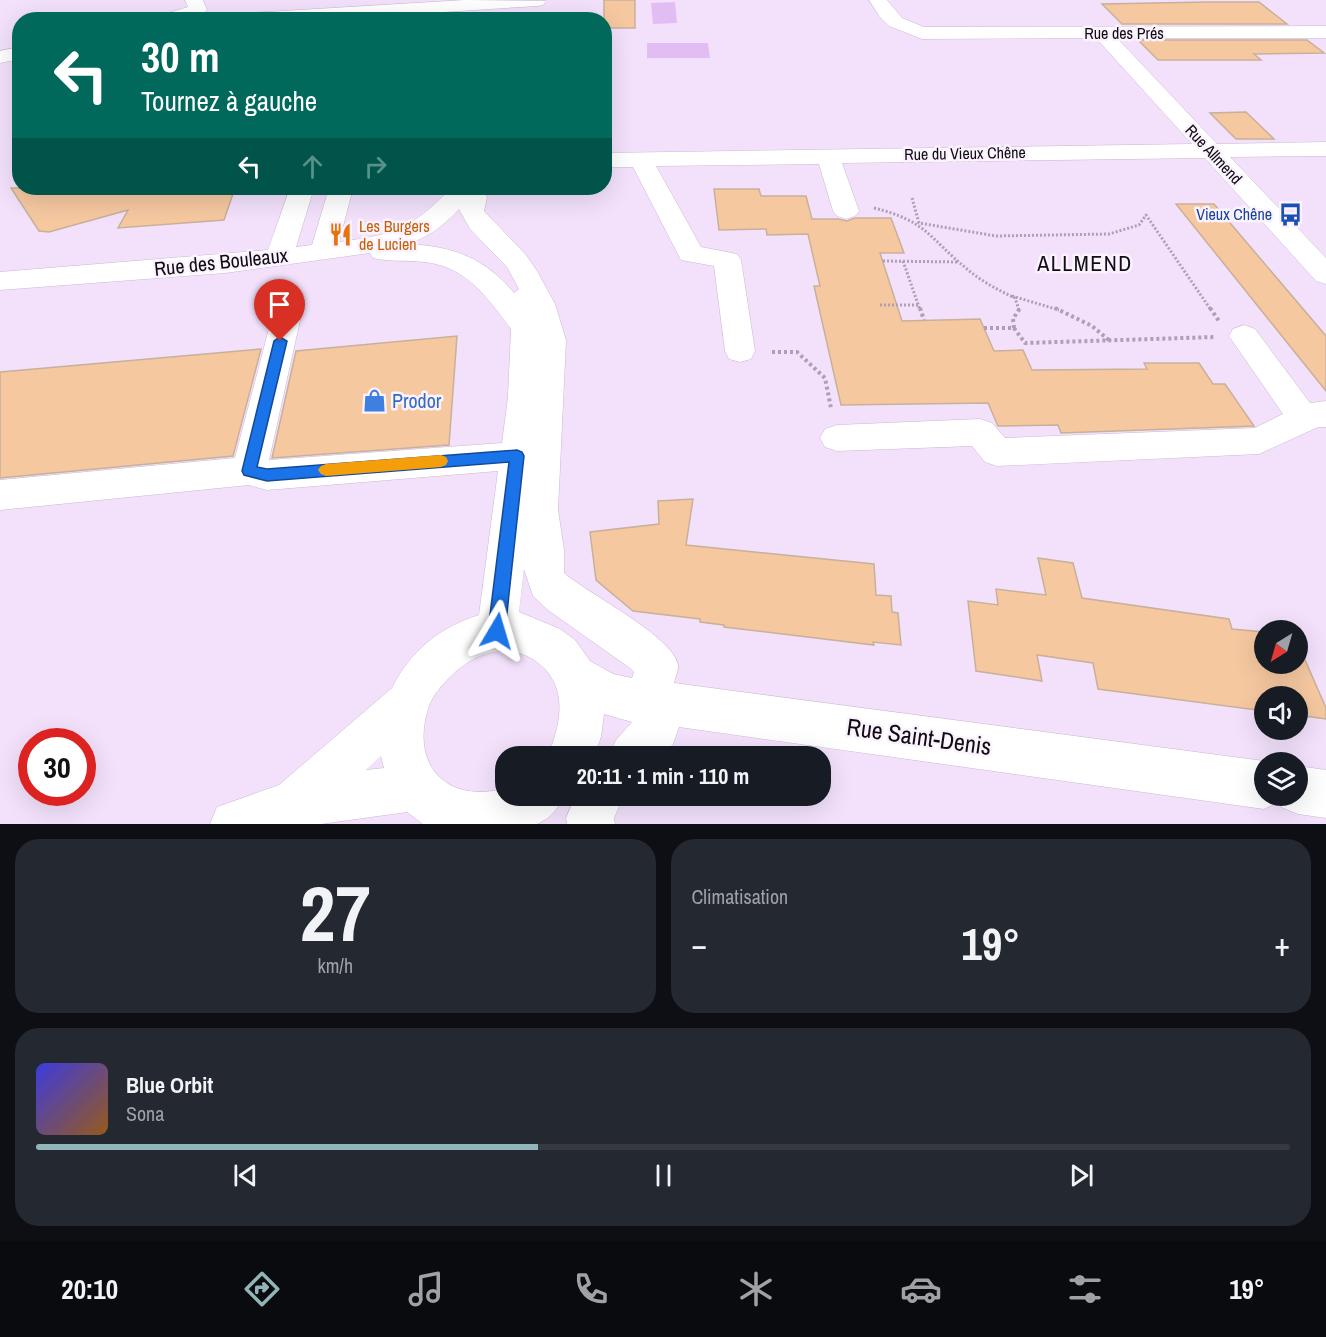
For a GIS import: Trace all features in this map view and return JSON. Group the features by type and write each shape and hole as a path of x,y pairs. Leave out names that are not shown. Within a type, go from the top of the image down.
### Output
{"street":[{"path":"191,12 198,10 194,0"},
{"name":"Rue des Prés","path":"878,0 883,11 897,25 922,33 1326,32"},
{"path":"420,12 492,2 537,1"},
{"name":"Rue Allmend","path":"1102,33 1326,274"},
{"name":"Rue du Vieux Chêne","path":"612,160 1209,149 1326,149"},
{"path":"828,156 845,208"},
{"path":"641,160 691,255 727,260 740,351"},
{"path":"249,471 283,299 285,256 300,195"},
{"path":"322,252 339,195"},
{"name":"Rue des Bouleaux","path":"0,281 357,248 413,234 465,195"},
{"path":"469,195 471,211 478,225 509,252 530,282 546,316 551,340 540,510 545,550 543,569 547,583 562,597 645,653 657,666 645,702 657,728 641,746"},
{"path":"435,255 436,219"},
{"path":"436,219 502,262 527,293 528,330 517,456 497,631"},
{"path":"357,248 383,252 425,252 465,263 488,281 528,330"},
{"path":"837,438 980,432 997,452 1259,441 1315,416 1237,336"},
{"path":"0,495 249,471 267,475 517,456"},
{"path":"519,811 480,818 456,814 433,804 416,787 403,762 401,733 406,704 421,676 442,653 469,638 497,631 522,632 545,640 564,656 577,677 584,707 576,746"},
{"name":"Rue Saint-Denis","path":"577,677 603,692 623,699 740,712 1254,784"},
{"path":"292,804 406,704"},
{"path":"234,824 292,804 416,787"},
{"path":"1308,791 1326,794"},
{"path":"591,824 590,818 595,806"}],"path":[{"path":"912,198 919,223"},
{"path":"845,208 882,210 903,215 919,223 937,237 959,262 979,278 1016,298 1020,308 1013,319 1014,328 1025,343 1110,342 1237,336"},
{"path":"919,223 996,236 1109,234 1139,225 1146,215 1237,336"},
{"path":"883,261 959,262"},
{"path":"903,261 924,320"},
{"path":"1009,295 1074,317 1105,334 1110,342"},
{"path":"880,305 919,305"},
{"path":"984,328 1014,328"},
{"path":"740,351 797,352 825,378 837,438"}],"shaded area":[{"path":"675,2 677,23 653,24 651,3"},
{"path":"647,43 708,43 710,58 647,58"}],"building":[{"path":"604,0 635,0 635,28 612,28 612,12 604,12"},
{"path":"1259,2 1287,24 1122,24 1102,4"},
{"path":"1138,40 1307,40 1324,53 1254,54 1261,60 1158,60"},
{"path":"1246,112 1274,139 1236,139 1210,113"},
{"path":"714,189 759,189 761,196 806,196 812,219 847,221 855,218 891,218 904,253 880,253 902,321 980,319 994,351 1023,350 1032,370 1147,369 1144,363 1199,363 1213,384 1225,384 1254,426 1061,433 1058,425 998,426 988,403 841,405 814,286 820,286 808,234 767,235 766,229 719,230"},
{"path":"16,195 233,195 224,220 118,228 128,210 49,232 39,231"},
{"path":"1176,204 1214,204 1326,336 1326,391"},
{"name":"Prodor","path":"457,336 449,445 272,458 296,351"},
{"path":"261,349 233,456 0,478 0,372"},
{"path":"693,499 686,545 874,564 876,595 891,596 892,612 898,613 901,645 873,642 874,645 724,627 724,625 700,622 700,619 633,611 596,580 590,532 659,524 658,501"},
{"path":"1038,558 1073,563 1082,598 1229,619 1232,629 1254,631 1254,674 1308,674 1308,667 1326,708 1326,719 1308,716 1308,686 1254,686 1254,710 1098,689 1093,663 1037,655 1042,681 976,671 968,601 998,605 996,589 1046,595"}],"slow traffic":[{"path":"326,470 441,461"}],"place":[{"name":"Vieux Chêne","path":"1290,214"},
{"name":"Les Burgers de Lucien","path":"341,235"},
{"name":"Prodor","path":"374,401"}],"district":[{"name":"ALLMEND","path":"1085,263"}],"route":[{"path":"280,341 249,471 267,475 517,456 497,631"}]}
